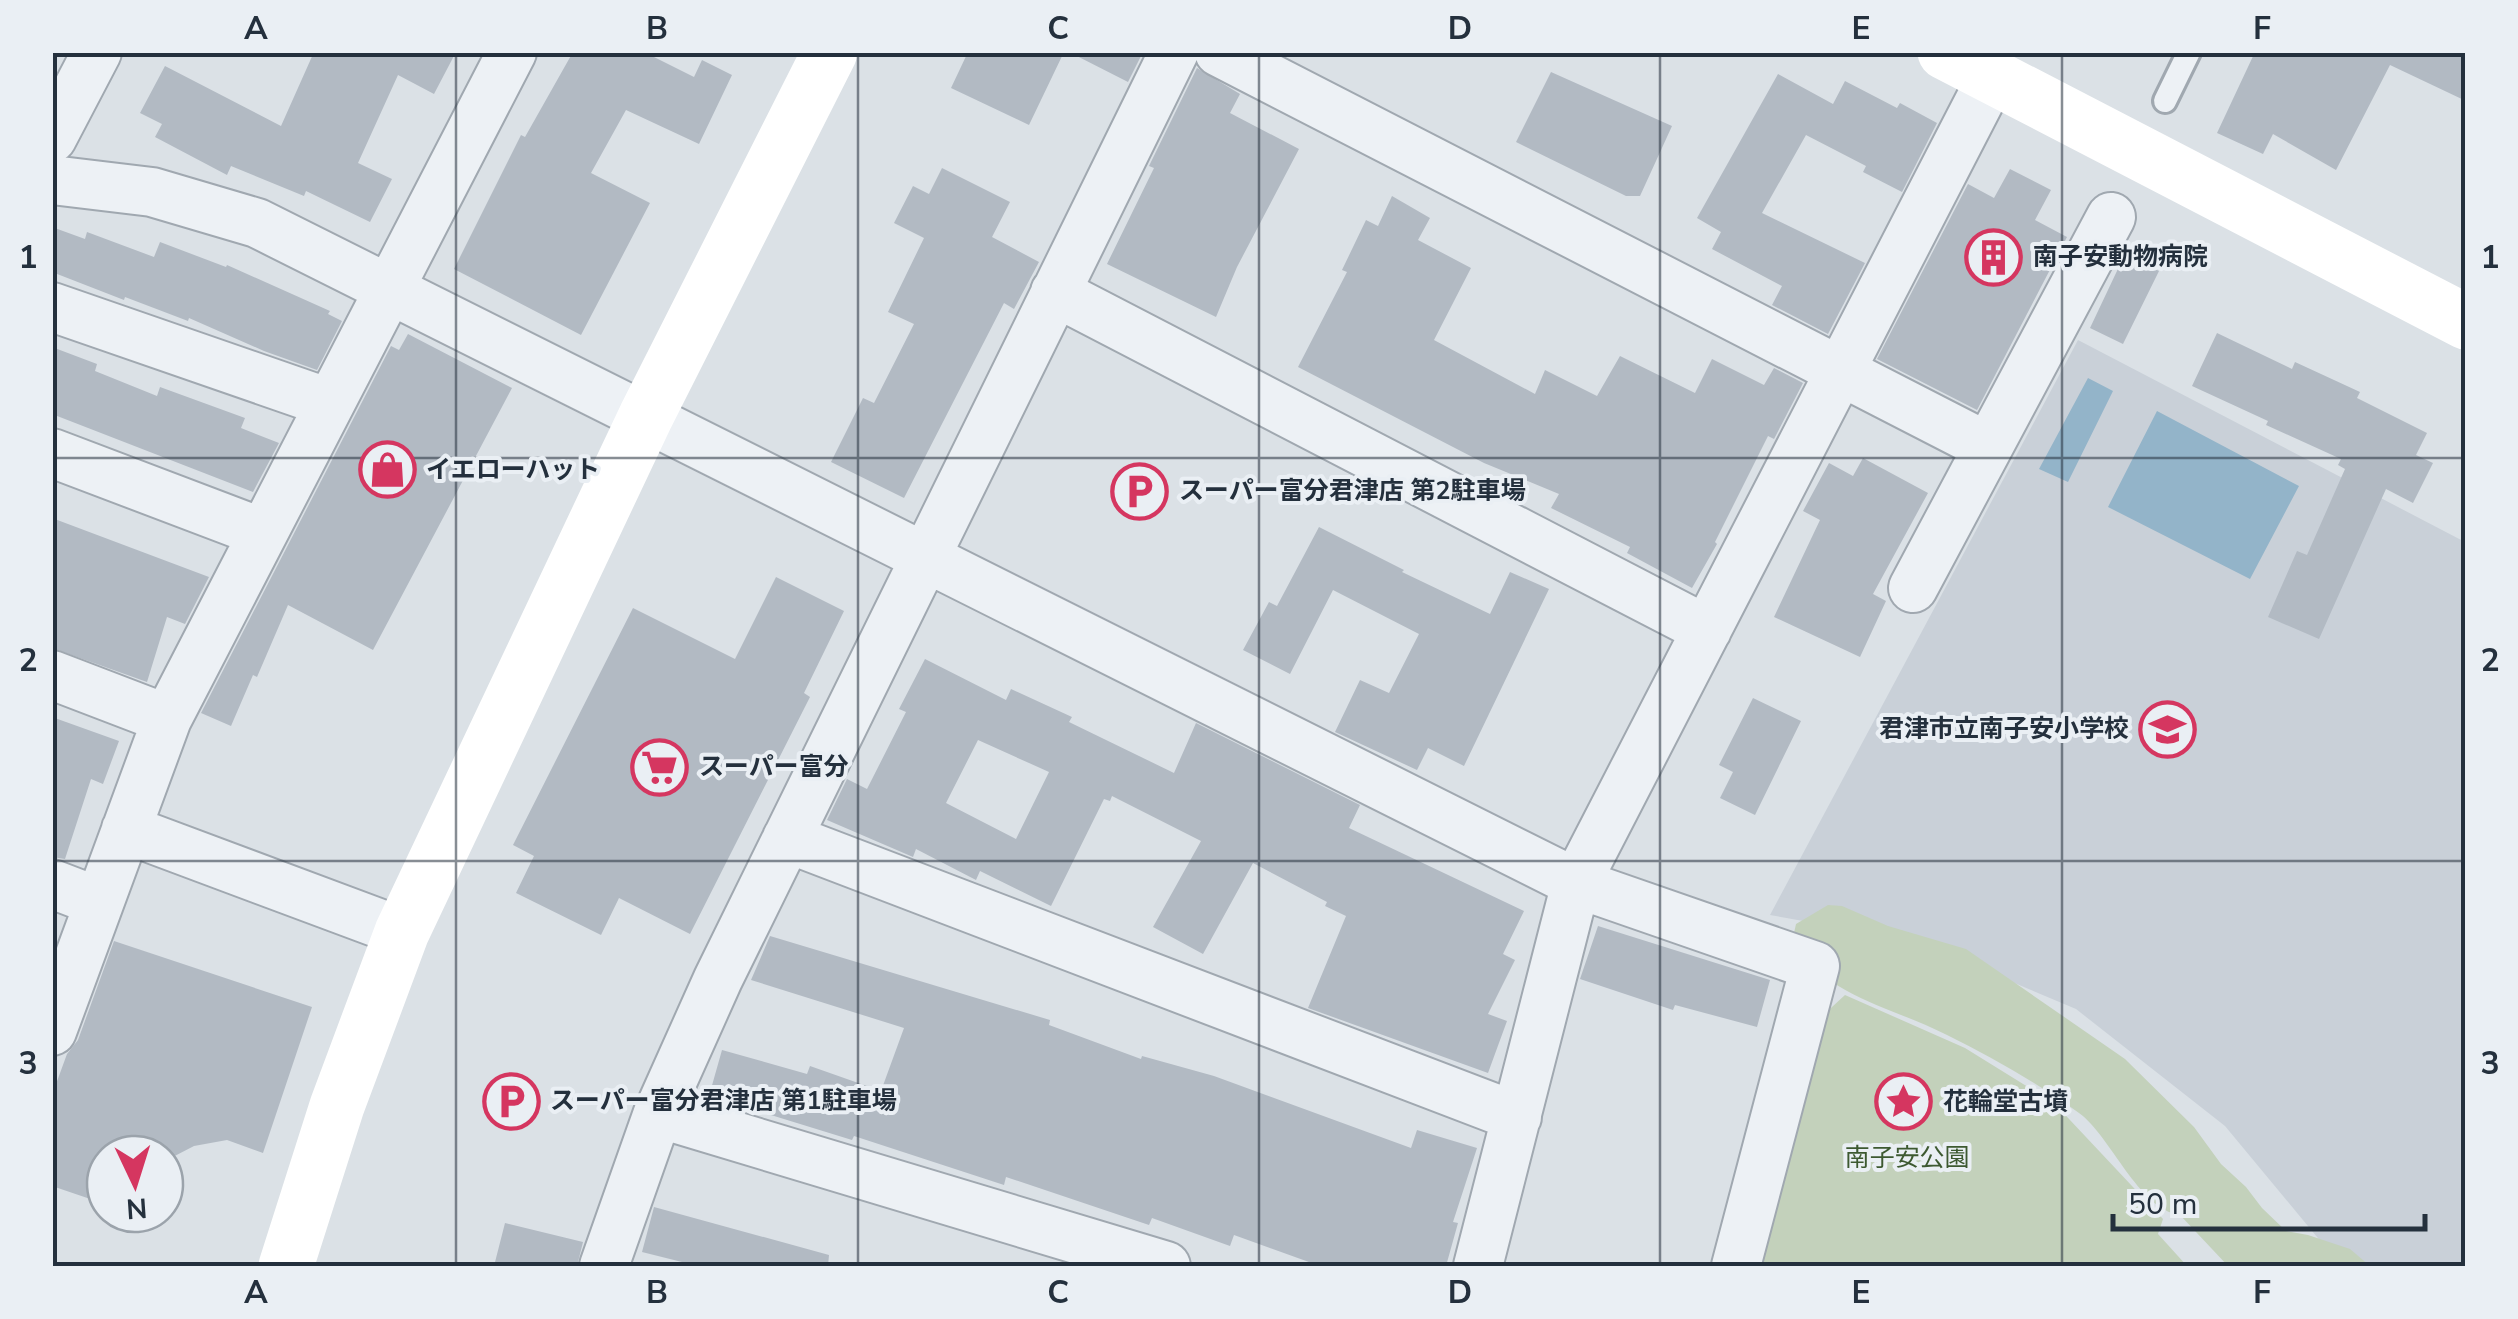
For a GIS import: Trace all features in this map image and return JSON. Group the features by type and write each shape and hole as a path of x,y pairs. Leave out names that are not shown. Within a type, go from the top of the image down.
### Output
{"street":[{"path":"52,138 97,52"},
{"path":"52,1031 167,719 512,52"},
{"path":"286,1266 337,1106 402,932 646,416 830,52"},
{"path":"604,1266 658,1113 718,979 1174,52"},
{"path":"1219,52 1988,447"},
{"path":"1478,1266 1576,883 1840,371 1968,65 2466,322"},
{"path":"52,180 152,192 257,223 1576,883 1815,966 1736,1266"},
{"path":"1913,588 2111,216"},
{"path":"1055,292 1707,630"},
{"path":"52,307 329,403"},
{"path":"52,453 263,533"},
{"path":"52,675 167,719"},
{"path":"126,828 402,932"},
{"path":"788,838 1516,1117"},
{"path":"52,884 100,902"},
{"path":"658,1113 1166,1266"}],"lane":[{"path":"2165,101 2189,52"}],"shaded area":[{"name":"君津市立南子安小学校","path":"2078,340 2465,542 2465,1266 2341,1266 2225,1126 2076,1009 1915,941 1770,915"}],"green space":[{"path":"1828,905 1842,906 1888,926 1966,949 2125,1059 2194,1127 2221,1164 2286,1231 2350,1249 2370,1266 2228,1266 2180,1215 2151,1200 2079,1113 1964,1044 1863,999 1825,977 1792,942 1796,924"},
{"name":"南子安公園","path":"1845,995 1965,1048 2054,1103 2163,1219 2158,1234 2187,1266 1757,1266 1806,1031"}],"water":[{"path":"2088,378 2113,391 2068,482 2039,469"},
{"path":"2157,411 2299,486 2250,579 2108,507"}],"building":[{"path":"314,52 456,52 434,94 398,75 358,163 392,179 370,222 306,191 304,196 231,166 227,175 155,137 162,124 140,113 165,66 281,126"},
{"path":"573,52 644,52 694,77 702,60 732,75 699,144 626,110 591,173 650,203 581,335 454,269 521,135 525,137"},
{"path":"968,52 1064,52 1029,125 951,88"},
{"path":"1069,52 1143,52 1128,82"},
{"path":"2255,52 2466,52 2466,101 2390,65 2336,170 2273,134 2263,154 2217,133"},
{"path":"1197,68 1240,94 1230,113 1299,149 1237,267 1216,317 1107,264"},
{"path":"1551,72 1672,126 1640,196 1626,196 1516,142"},
{"path":"1778,74 1833,104 1845,81 1937,123 1902,192 1863,172 1866,166 1806,135 1762,213 1865,263 1828,334 1772,305 1782,286 1712,249 1721,232 1697,218"},
{"path":"942,168 1010,202 992,237 1039,262 1014,309 1004,303 904,498 831,462 863,398 874,403 914,324 888,312 924,238 894,223 913,186 929,194"},
{"path":"2010,169 2051,190 2035,220 2067,237 1977,410 1877,359 1968,184 1994,198"},
{"path":"1392,196 1430,218 1418,240 1471,268 1434,340 1535,394 1545,370 1597,396 1620,356 1695,393 1712,359 1764,385 1774,368 1803,383 1774,439 1768,436 1692,588 1627,553 1630,547 1551,508 1559,494 1484,463 1298,367 1347,272 1342,270 1366,220 1378,226"},
{"path":"52,227 85,239 87,232 154,257 160,242 227,265 330,311 328,314 342,321 317,370 189,318 188,321 125,297 124,300 52,272"},
{"path":"2125,254 2159,271 2123,344 2090,328"},
{"path":"2217,333 2292,369 2295,362 2360,392 2357,398 2427,433 2416,455 2433,463 2413,503 2386,489 2319,639 2268,617 2297,551 2307,555 2345,469 2338,465 2341,459 2192,386"},
{"name":"イエローハット","path":"408,334 512,388 373,650 288,605 231,726 201,713 391,346 399,350"},
{"path":"52,347 97,364 95,371 157,396 160,387 245,418 241,428 279,443 253,492 52,414"},
{"path":"1863,458 1928,493 1873,594 1886,601 1860,657 1774,617 1820,520 1803,511 1829,463 1853,476"},
{"path":"52,518 209,577 185,624 167,617 147,682 52,648"},
{"path":"1319,527 1490,614 1510,572 1549,589 1464,766 1428,748 1417,770 1335,732 1360,680 1389,693 1419,634 1333,590 1290,674 1243,650 1269,602 1277,606"},
{"path":"776,577 844,611 804,693 810,697 690,934 619,898 601,935 516,893 534,856 513,845 633,608 735,659"},
{"path":"925,659 1006,700 1011,689 1072,717 1069,722 1174,773 1196,723 1360,805 1349,828 1524,911 1503,954 1515,960 1488,1014 1507,1021 1488,1073 1308,1008 1346,916 1253,863 1203,954 1153,927 1201,841 1112,796 1110,801 1104,799 1051,906 980,871 976,880 916,849 913,857 827,820 847,779 867,789 906,712 899,709","holes":["978,740 1049,772 1016,839 946,803"]},
{"path":"1753,698 1801,721 1755,815 1720,798 1733,772 1719,765"},
{"path":"52,717 119,741 103,784 91,779 65,859 52,857"},
{"path":"1598,926 1770,980 1757,1027 1675,1005 1673,1010 1580,979"},
{"path":"770,936 1050,1020 1049,1025 1141,1059 1142,1056 1214,1076 1411,1148 1417,1130 1477,1148 1453,1222 1458,1223 1446,1266 1320,1266 1234,1235 1230,1246 1152,1218 1149,1225 1006,1177 1004,1185 854,1136 852,1140 709,1096 722,1050 807,1074 810,1066 881,1091 904,1028 751,980"},
{"path":"114,941 312,1007 263,1153 227,1140 185,1151 185,1134 85,1134 85,1197 52,1186 52,1095 67,1054 78,1040"},
{"path":"654,1207 829,1255 828,1266 698,1266 642,1252"},
{"path":"505,1223 583,1242 577,1266 494,1266"}],"place":[{"name":"南子安動物病院","path":"1994,257"},
{"name":"イエローハット","path":"387,470"},
{"name":"スーパー富分君津店 第2駐車場","path":"1140,491"},
{"name":"君津市立南子安小学校","path":"2168,729"},
{"name":"スーパー富分","path":"660,767"},
{"name":"スーパー富分君津店 第1駐車場","path":"511,1101"},
{"name":"花輪堂古墳","path":"1904,1102"}]}
